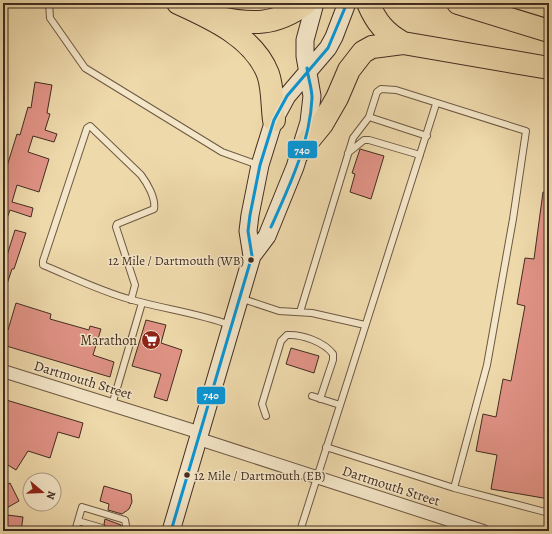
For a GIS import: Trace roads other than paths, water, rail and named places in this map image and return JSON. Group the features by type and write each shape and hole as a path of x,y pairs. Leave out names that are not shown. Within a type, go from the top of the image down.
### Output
{"highway":[{"path":"178,3 202,14 248,44 260,58 268,76 274,120"},
{"path":"202,14 243,23 262,23 284,16 306,3"},
{"path":"368,3 374,18 381,27 390,36 403,43"},
{"path":"458,3 549,31"},
{"path":"300,151 322,124 337,98 349,70 356,60 372,47 403,43 549,68"}],"main road":[{"path":"171,531 252,256 268,236 300,151 309,122 312,96 305,40 315,3"},
{"path":"252,256 248,231 260,165 274,120 287,96 308,73 334,37 347,3"}],"street":[{"name":"Dartmouth Street","path":"3,371 112,405 317,478 483,531"}],"lane":[{"path":"49,3 50,18 85,68 222,152 248,163 260,165"},
{"path":"300,312 353,138 369,117 377,92 381,89 396,90 436,104 526,131 512,227 487,364 454,488"},
{"path":"300,531 436,104"},
{"path":"369,117 427,136"},
{"path":"131,300 135,285 116,227 117,224 154,209 153,199 147,182 141,175 90,126 86,128 43,265 131,300 209,317 232,326"},
{"path":"348,153 364,140 369,140 420,155"},
{"path":"240,298 280,311 312,312 365,325"},
{"path":"112,405 142,303"},
{"path":"266,416 262,404 281,341 287,335 294,335 323,344 333,354 320,398"},
{"path":"312,396 340,405"},
{"path":"326,447 454,488 549,513"},
{"path":"75,531 82,507 125,520 127,531"},
{"path":"78,521 102,528"}],"place":[{"name":"12 Mile / Dartmouth (WB)","path":"251,260"},
{"name":"Marathon","path":"151,340"},
{"name":"12 Mile / Dartmouth (EB)","path":"187,475"}]}
